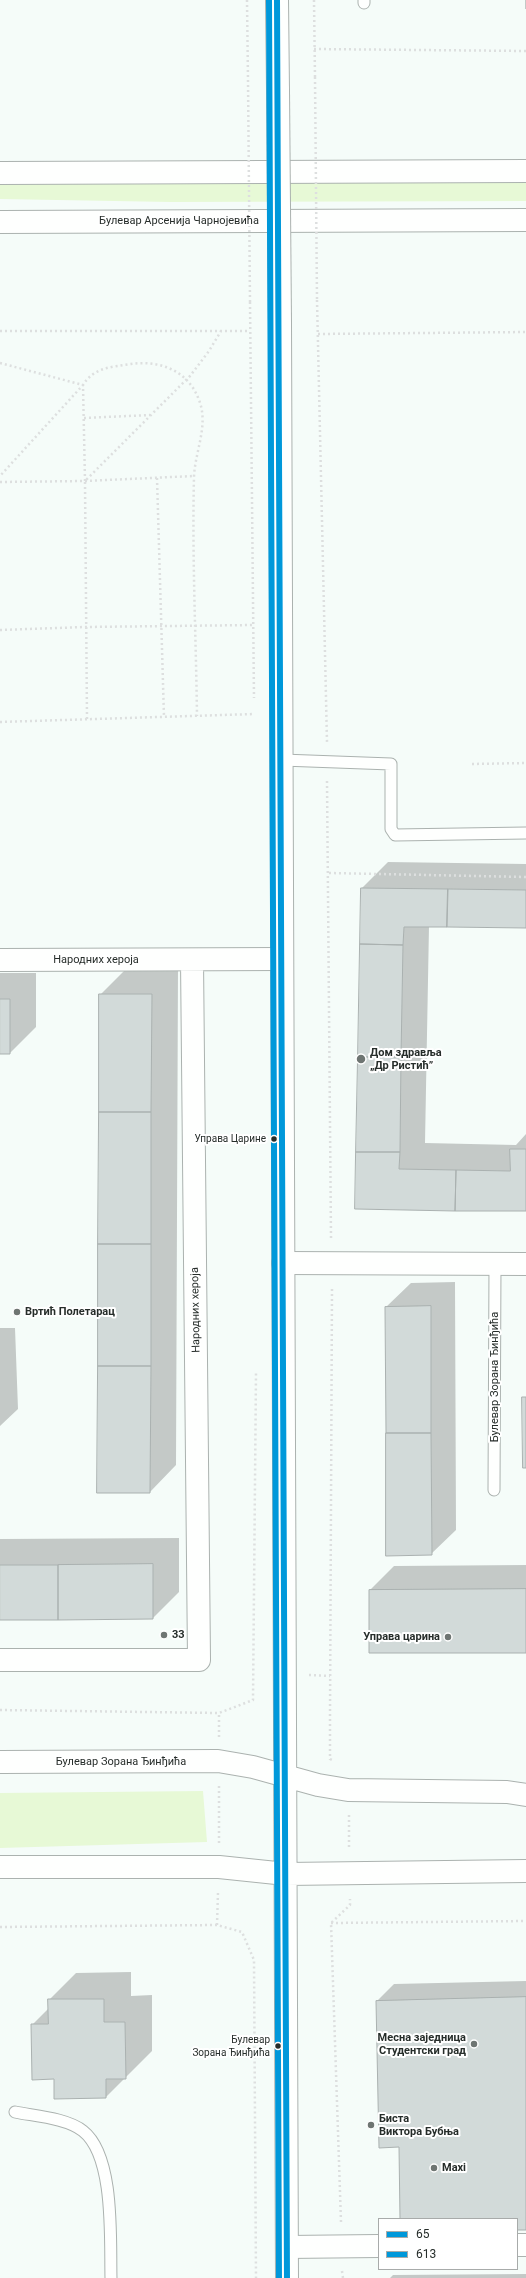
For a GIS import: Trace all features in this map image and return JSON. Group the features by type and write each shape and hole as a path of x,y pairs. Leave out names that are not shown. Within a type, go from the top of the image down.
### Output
{"main road":[{"path":"277,0 282,760 287,2278"},
{"path":"0,173 526,171"},
{"name":"Булевар Арсенија Чарнојевића","path":"0,222 526,220"},
{"name":"Народних хероја","path":"0,960 282,959"},
{"name":"Народних хероја","path":"0,1660 199,1660 192,960"},
{"path":"283,1263 332,1262 526,1264"},
{"name":"Булевар Зорана Ђинђића","path":"0,1762 218,1761 285,1775 318,1785 348,1790 507,1792 526,1795"},
{"path":"0,1867 218,1867 286,1874 526,1871"},
{"path":"287,2247 378,2246"}],"lane":[{"path":"282,760 391,764 391,829 396,835 526,834"},
{"name":"Булевар Зорана Ђинђића","path":"494,1490 495,1264"},
{"path":"15,2112 48,2118 83,2130 97,2149 108,2188 111,2278"}],"path":[{"path":"247,0 254,700"},
{"path":"314,0 317,300 329,873 332,1262 330,1759 336,1762"},
{"path":"314,49 526,51"},
{"path":"0,331 250,331"},
{"path":"85,481 187,380 209,351 220,331"},
{"path":"318,334 526,332"},
{"path":"0,476 96,371 144,362 161,364 173,369 187,380 199,398 203,415 194,476 197,716"},
{"path":"0,363 83,385"},
{"path":"83,385 87,719"},
{"path":"84,418 150,415"},
{"path":"0,482 85,481 194,476"},
{"path":"157,478 164,717"},
{"path":"0,630 85,627 258,625"},
{"path":"254,707 254,722"},
{"path":"0,722 254,714"},
{"path":"472,764 526,763"},
{"path":"329,873 348,872 526,877"},
{"path":"0,1710 219,1713 253,1700 256,1372"},
{"path":"217,1925 219,1713"},
{"path":"343,2278 331,1923 526,1921"},
{"path":"0,1927 217,1925 242,1932 254,1960 256,2278"}],"green space":[{"path":"0,178 526,181 526,201 171,202 0,199"},
{"path":"203,1791 207,1842 0,1848 0,1793"}],"building":[{"path":"361,888 448,889 447,927 404,927 403,945 360,944"},
{"path":"448,889 526,890 526,928 447,927"},
{"path":"360,944 403,945 401,1057 358,1057"},
{"path":"99,994 152,994 151,1112 99,1112"},
{"path":"0,999 10,999 10,1054 0,1054"},
{"path":"358,1057 401,1057 400,1152 356,1152"},
{"path":"99,1112 151,1112 151,1244 98,1244"},
{"path":"510,1149 526,1149 526,1211 455,1211 456,1170 510,1171"},
{"path":"356,1152 400,1152 399,1169 456,1170 455,1211 355,1209"},
{"path":"98,1244 151,1244 151,1366 98,1366"},
{"path":"431,1306 431,1433 386,1433 385,1307"},
{"path":"98,1366 151,1366 150,1493 97,1493"},
{"path":"522,1397 526,1397 526,1468 523,1468"},
{"path":"386,1433 431,1433 432,1555 386,1556"},
{"path":"153,1564 153,1619 58,1620 58,1565"},
{"path":"0,1565 58,1565 58,1620 0,1620"},
{"name":"Управа царина","path":"526,1589 526,1653 369,1653 369,1590"},
{"path":"526,1997 526,2230 518,2230 518,2218 400,2218 399,2147 379,2148 376,2001"},
{"path":"48,1999 104,1999 104,2022 125,2022 126,2079 106,2079 106,2098 54,2099 54,2079 32,2080 31,2024 48,2024"}],"transit line":[{"name":"613","path":"269,0 279,2278"},
{"name":"65","path":"277,0 287,2278"}],"place":[{"name":"Дом здравља „Др Ристић”","path":"361,1059"},
{"name":"Управа Царине","path":"274,1139"},
{"name":"Вртић Полетарац","path":"17,1312"},
{"name":"33","path":"164,1635"},
{"name":"Управа царина","path":"448,1637"},
{"name":"Месна заједница Студентски град","path":"474,2044"},
{"name":"Булевар Зорана Ђинђића","path":"278,2046"},
{"name":"Биста Виктора Бубња","path":"371,2125"},
{"name":"Maxi","path":"434,2168"}]}
